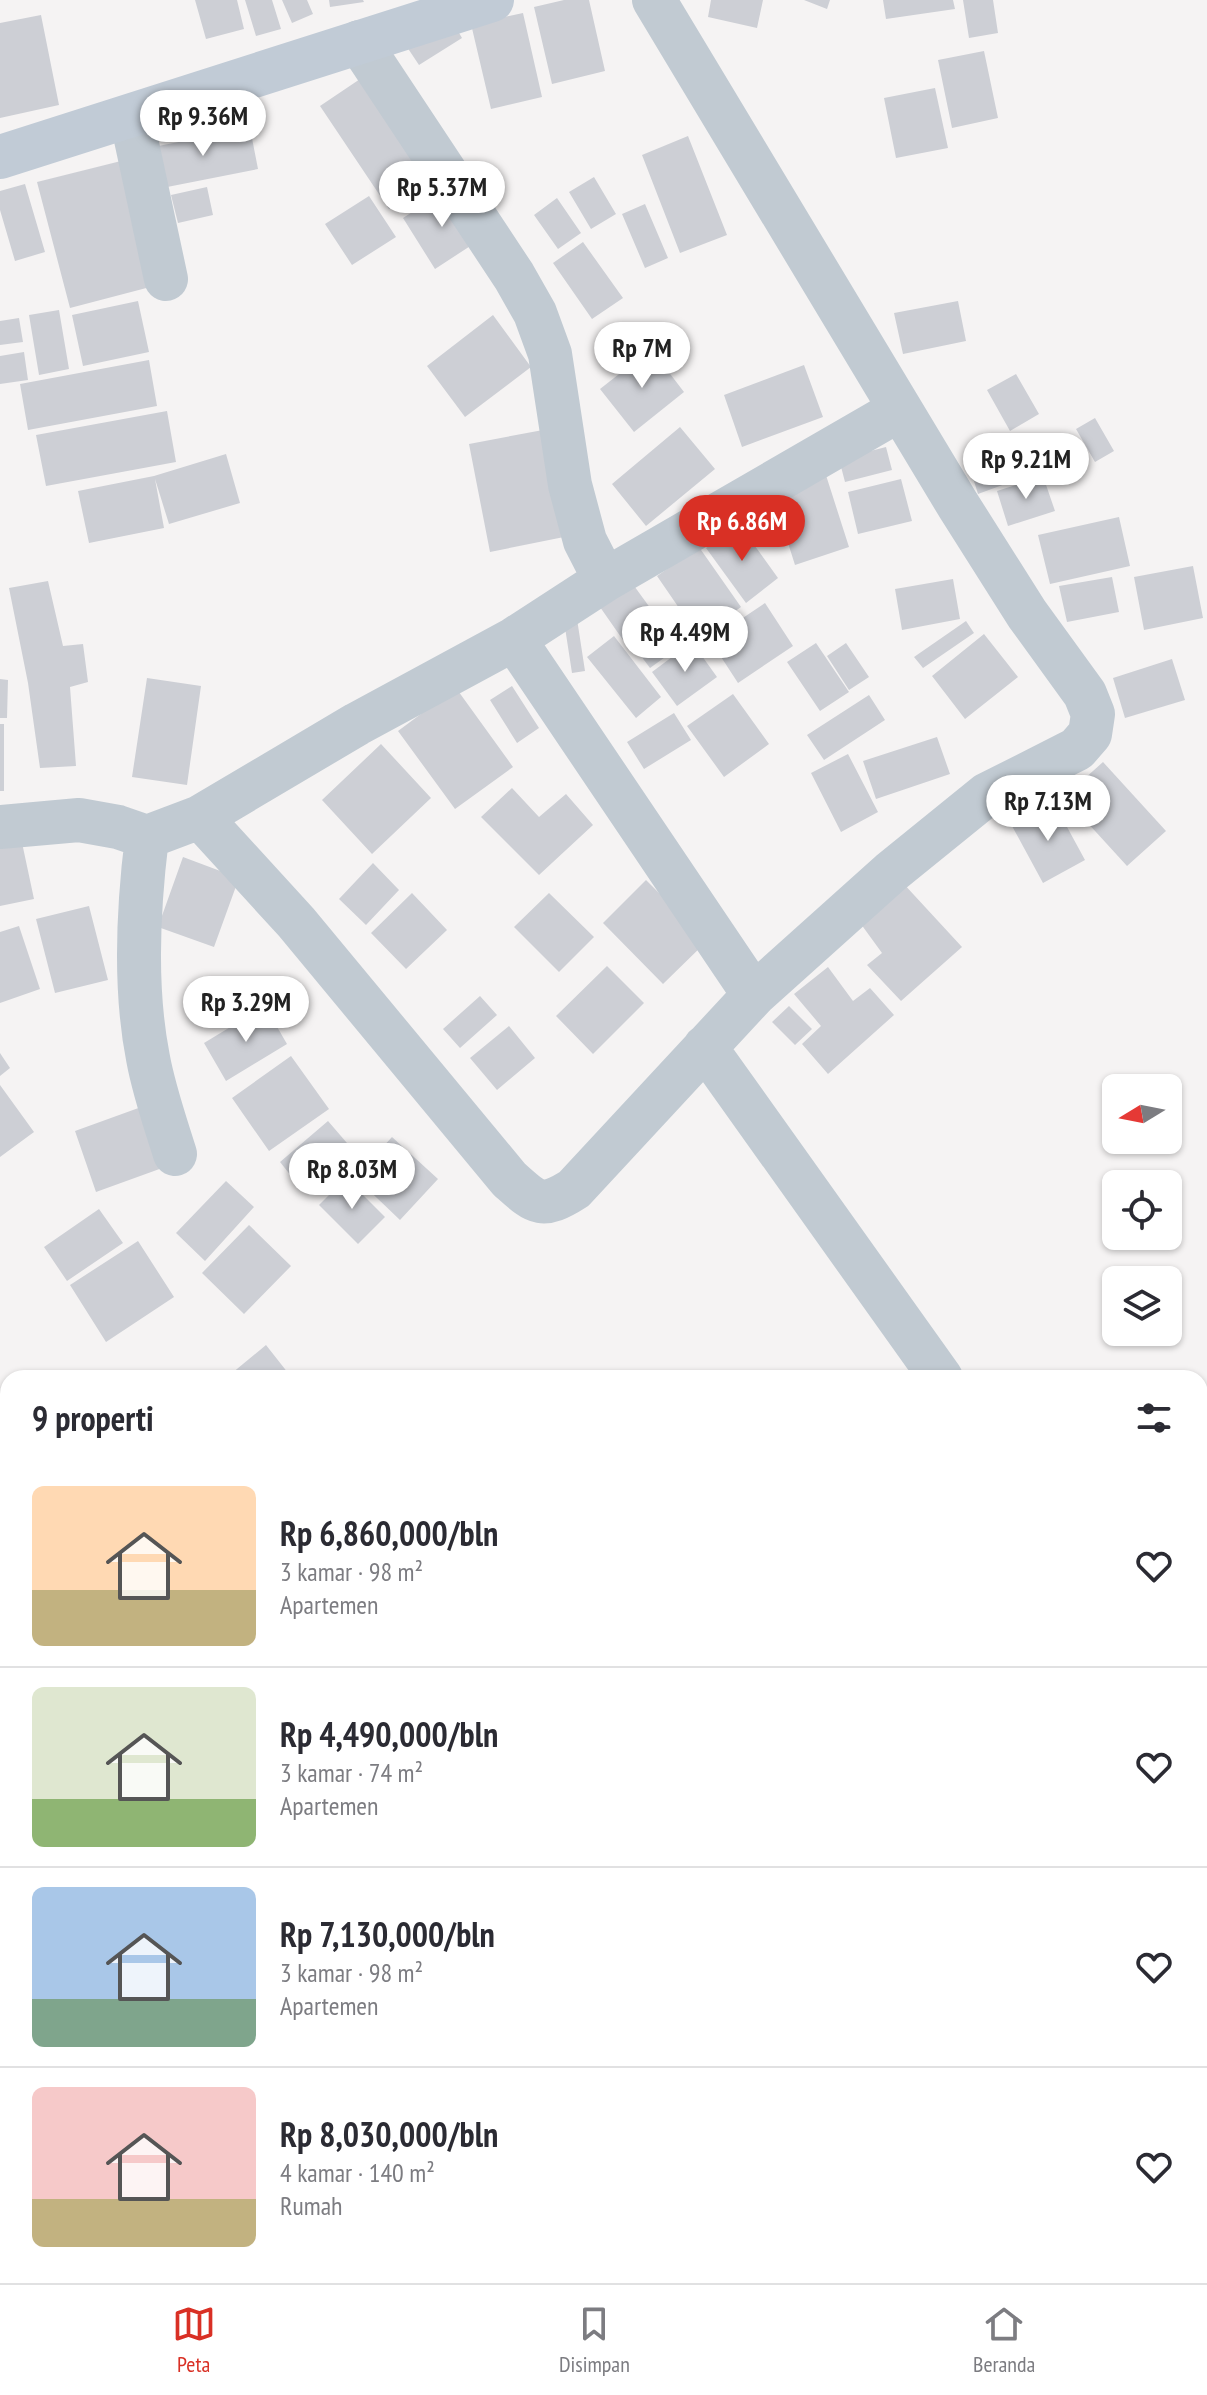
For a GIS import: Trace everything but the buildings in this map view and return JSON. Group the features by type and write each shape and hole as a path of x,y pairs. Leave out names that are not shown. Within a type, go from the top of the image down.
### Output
{"street":[{"path":"0,157 492,0"},
{"path":"200,817 296,922 509,1179 532,1200 554,1202 574,1189 754,995 891,872 986,795 1077,749 1090,734 1093,714 1085,694 1027,614 899,410 654,0"},
{"path":"359,42 514,276 535,313 550,354 570,485 585,541 605,580"},
{"path":"131,116 166,279"},
{"path":"0,827 79,820 118,827 147,837 200,817 357,724 514,639 605,580 899,410"},
{"path":"514,639 754,995"},
{"path":"147,837 140,890 141,999 148,1058 175,1154"},
{"path":"705,1047 935,1370"}]}
